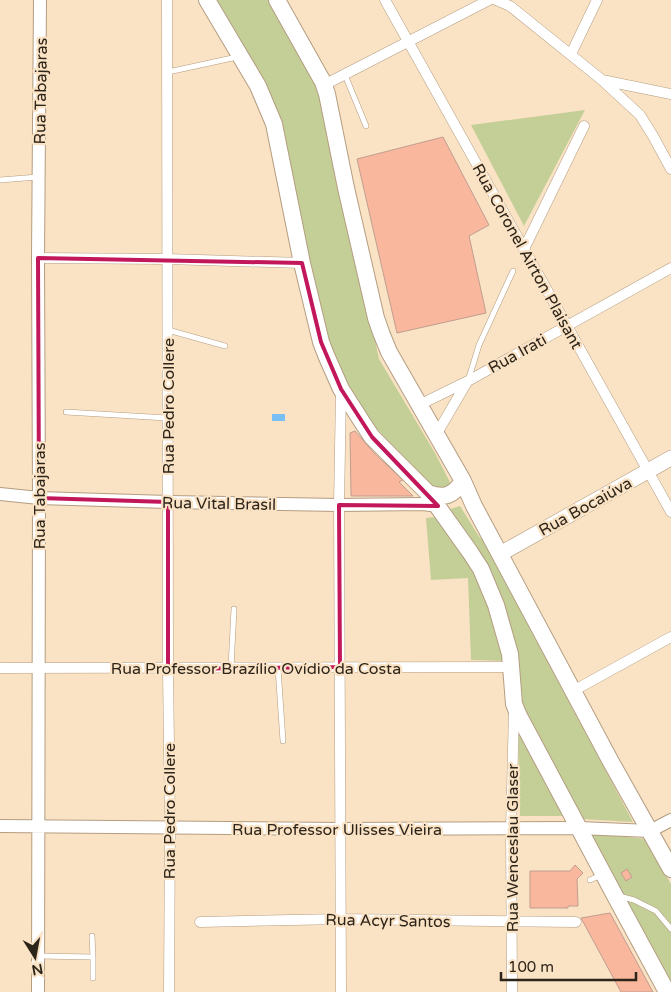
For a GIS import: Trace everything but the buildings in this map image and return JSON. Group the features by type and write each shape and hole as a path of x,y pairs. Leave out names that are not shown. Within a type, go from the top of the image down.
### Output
{"main road":[{"path":"207,0 258,86 276,132 302,264 321,342 341,389 372,437 433,499 481,570 496,605 510,654 514,704 519,716 579,828 596,877 614,894 668,992"},
{"path":"277,0 324,85 331,108 346,188 376,318 389,352 462,482 611,762 671,869"},
{"name":"Rua Bocaiúva","path":"500,554 671,458"},
{"path":"433,499 436,496 445,496 452,493 462,482"},
{"path":"433,499 458,501 474,506"}],"street":[{"name":"Rua Pedro Collere","path":"167,0 169,992"},
{"name":"Rua Coronel Airton Plaisant","path":"385,0 671,512"},
{"path":"324,85 489,0"},
{"path":"496,0 510,6 602,80 640,115 671,169"},
{"path":"570,54 597,0"},
{"name":"Rua Tabajaras","path":"38,2 38,992"},
{"path":"602,80 671,94"},
{"path":"524,249 584,126"},
{"path":"38,258 167,259 302,264"},
{"name":"Rua Irati","path":"419,405 468,381 671,268"},
{"path":"436,435 468,381"},
{"path":"341,389 339,505 341,992"},
{"name":"Rua Vital Brasil","path":"0,494 39,498 339,505 423,504 433,499"},
{"path":"573,691 671,637"},
{"name":"Rua Professor Brazílio Ovídio da Costa","path":"0,668 512,667"},
{"name":"Rua Wenceslau Glaser","path":"512,992 511,829 514,704"},
{"path":"650,831 671,820"},
{"name":"Rua Professor Ulisses Vieira","path":"0,826 341,829 579,828 650,831"},
{"name":"Rua Acyr Santos","path":"200,922 341,919 576,922"}],"lane":[{"path":"168,72 240,56"},
{"path":"344,74 366,126"},
{"path":"0,180 39,176"},
{"path":"468,381 479,345 513,271"},
{"path":"168,329 225,346"},
{"path":"66,412 167,418"},
{"path":"231,668 234,609"},
{"path":"278,667 283,741"},
{"path":"614,894 634,900 656,911 671,930"},
{"path":"92,936 93,978"},
{"path":"38,956 93,957"}],"highlighted area":[{"path":"38,258 302,263 321,342 341,389 372,437 438,506 339,505 340,667 168,669 168,502 39,498"}],"green space":[{"path":"214,0 271,0 317,80 326,106 379,359 435,453 454,490 434,493 356,405 333,357 304,254 276,115"},
{"path":"585,110 524,226 471,125"},
{"path":"460,506 480,538 487,542 633,822 581,819 519,701 514,654 447,510"},
{"path":"435,517 467,560 485,595 506,661 471,660 468,578 431,580 426,518"},
{"path":"518,726 566,816 520,816"},
{"path":"583,832 646,839 671,884 671,992"}],"water":[{"path":"272,414 285,414 285,421 272,421"}]}
